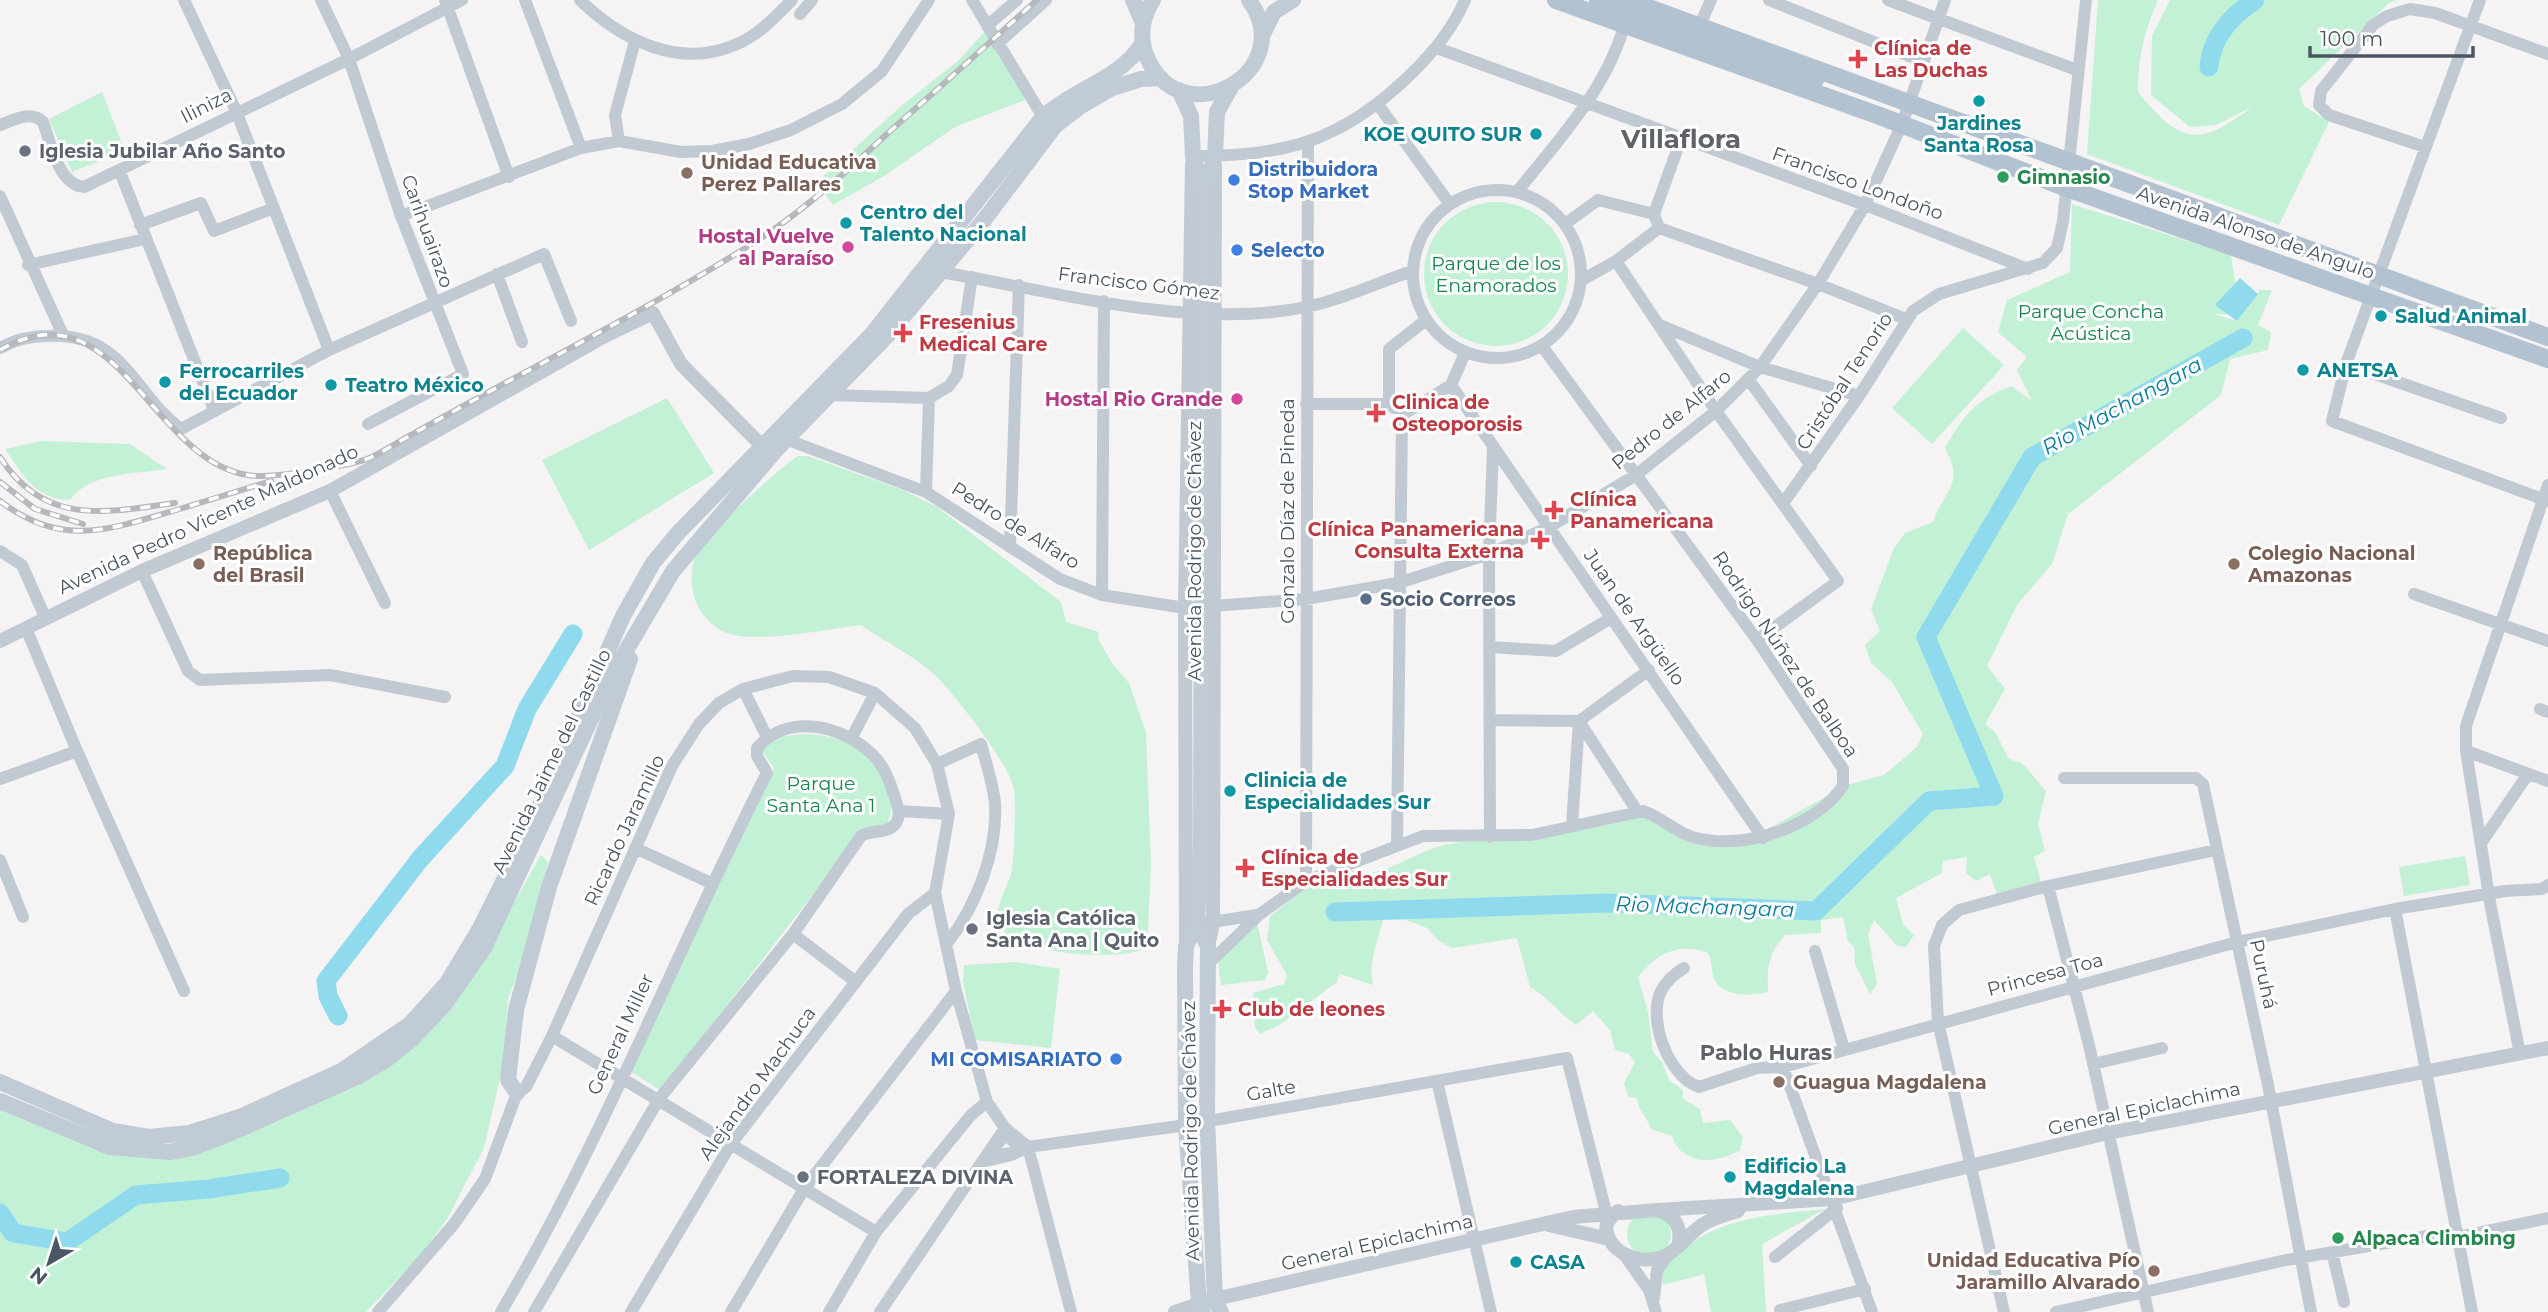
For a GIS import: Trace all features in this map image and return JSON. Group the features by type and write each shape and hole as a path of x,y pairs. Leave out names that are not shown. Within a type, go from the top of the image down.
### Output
{"main road":[{"path":"1133,0 1143,23"},
{"path":"1153,0 1143,23 1142,44 1149,62 1161,78 1179,90 1205,94 1231,87"},
{"path":"1249,0 1257,14 1261,38"},
{"path":"1261,38 1274,12 1293,0"},
{"name":"Avenida Alonso de Angulo","path":"1556,0 1902,124 2067,188 2372,294 2548,359"},
{"path":"1598,0 1818,81 1883,95"},
{"name":"Avenida Alonso de Angulo","path":"1629,0 1909,105 2548,337"},
{"name":"Avenida Rodrigo de Chávez","path":"1210,1307 1208,947 1200,843 1203,195 1205,158 1217,112 1231,87 1252,66 1261,38"},
{"name":"Avenida Jaime del Castillo","path":"933,270 1043,117 1065,99 1127,63 1142,44"},
{"name":"Avenida Jaime del Castillo","path":"0,1082 113,1131 149,1137 189,1133 242,1116 341,1072 410,1024 446,983 479,930 529,830 623,616 653,563 677,534 825,392 872,334 933,270 1055,126 1081,106 1112,88 1141,79 1161,78"},
{"path":"1818,81 1880,116"},
{"name":"Avenida Rodrigo de Chávez","path":"1179,90 1205,158"},
{"name":"Avenida Jaime del Castillo","path":"0,1101 110,1147 169,1152 192,1148 284,1111 386,1060 432,1019 478,957 611,676 673,571 766,451"},
{"path":"517,1093 508,1080 516,1010 549,887 639,631"},
{"name":"Avenida Rodrigo de Chávez","path":"1205,923 1185,946 1186,1125 1210,1307"}],"street":[{"path":"184,0 236,111 329,350"},
{"name":"Carihuairazo","path":"321,0 349,59 401,216 463,376 369,424"},
{"name":"Iliniza","path":"0,125 30,115 38,117 43,122 65,179 74,186 84,187 120,172 236,111 349,59 446,4 462,0"},
{"path":"525,0 581,148"},
{"path":"580,0 598,17 635,41 660,50 688,54 715,51 754,35 792,0"},
{"path":"800,14 812,0"},
{"path":"401,216 581,148 619,141 681,152 712,150 749,144 791,130 842,104 882,71 929,0"},
{"path":"972,0 1043,117"},
{"path":"987,26 1017,0"},
{"path":"997,44 1046,0"},
{"path":"1205,158 1262,154 1308,141 1379,106 1437,48 1465,0"},
{"path":"1517,192 1587,103 1613,59 1625,24 1629,0"},
{"path":"1699,27 1711,0"},
{"path":"1769,0 1924,62"},
{"path":"1888,0 2077,70"},
{"name":"Pedro de Alfaro","path":"780,437 926,492 1060,579 1102,595 1200,608 1306,599 1398,583 1489,554 1549,527 1636,475 1716,411 1760,367 1818,284 1865,205 1902,124 1945,0"},
{"name":"Cristóbal Tenorio","path":"1784,502 1859,396 1906,319 1931,298 2043,264 2057,248 2067,188 2086,0"},
{"path":"2480,0 2346,364 2332,422 2545,500"},
{"path":"446,4 509,177"},
{"path":"2425,147 2329,115 2319,105 2321,91 2373,25 2387,16 2410,9 2422,10 2548,54"},
{"path":"619,141 615,115 635,41"},
{"name":"Francisco Londoño","path":"1437,48 1865,205 2028,269"},
{"path":"1379,106 1449,204"},
{"path":"1659,228 1654,214 1681,139"},
{"name":"Gonzalo Díaz de Pineda","path":"1306,880 1308,141"},
{"name":"Avenida Rodrigo de Chávez","path":"1202,312 1205,158"},
{"name":"Avenida Rodrigo de Chávez","path":"1202,312 1205,158"},
{"path":"120,172 214,410"},
{"path":"1482,191 1517,192 1544,204 1565,224 1578,250 1582,280 1576,306 1562,328 1542,346 1518,356 1491,359 1465,353 1443,339 1426,320 1415,297 1412,271 1417,245 1430,222 1449,204 1482,191"},
{"path":"0,196 28,265 63,335"},
{"path":"1565,224 1598,200 1654,214"},
{"path":"140,225 201,202 214,231 274,208"},
{"path":"1659,228 1818,284 1906,319"},
{"path":"1582,280 1616,261 1659,228"},
{"path":"28,265 145,239"},
{"path":"0,348 25,338 63,335 90,343 116,359 181,429 329,350 544,254 571,320"},
{"path":"1616,261 1716,411 1784,502 1838,581 1757,640"},
{"name":"Francisco Gómez","path":"933,270 1104,301 1202,312 1306,307 1412,271"},
{"path":"497,274 522,342"},
{"path":"825,392 929,398 949,386 957,376 972,277"},
{"path":"1010,547 1018,285"},
{"path":"1102,595 1104,301"},
{"name":"Avenida Pedro Vicente Maldonado","path":"0,641 142,571 330,491 605,336 653,313 681,364 766,451"},
{"path":"1389,404 1389,349 1393,343 1426,320"},
{"path":"1661,326 1760,367 1859,396"},
{"name":"Rodrigo Núñez de Balboa","path":"1542,346 1757,640 1843,769 1844,783 1839,792 1803,820 1763,838"},
{"path":"1402,415 1451,385 1465,353"},
{"path":"2346,364 2501,418"},
{"path":"1749,380 1811,466"},
{"name":"Juan de Argüello","path":"1451,385 1763,838"},
{"path":"926,492 929,398"},
{"path":"1306,404 1389,404 1402,415"},
{"path":"1397,846 1402,415"},
{"path":"1490,837 1489,554 1493,449"},
{"path":"2520,1054 2488,894 2466,751 2466,726 2498,622 2545,500 2548,485"},
{"path":"330,491 385,603"},
{"path":"0,551 22,565 45,617"},
{"path":"142,571 188,671 200,680 330,675 445,697"},
{"path":"2414,594 2548,641"},
{"name":"Avenida Rodrigo de Chávez","path":"1185,946 1200,608"},
{"path":"1490,647 1556,652 1611,618"},
{"path":"26,628 77,751 184,990"},
{"path":"1489,720 1579,721 1649,670"},
{"name":"Ricardo Jaramillo","path":"379,1312 446,1234 485,1179 517,1093 526,1087 552,1036 672,766 699,724 719,703 743,689 793,676 829,677 875,693 915,728 937,764 949,814 936,893"},
{"path":"534,1312 659,1099 793,934 861,836 868,832 886,831 895,824 900,811 888,776 874,755 851,739 822,727 802,725 767,737 743,689"},
{"path":"851,739 875,693"},
{"path":"1579,721 1637,811"},
{"path":"1572,826 1579,721"},
{"name":"General Miller","path":"501,1312 545,1238 767,769 756,752 767,737"},
{"path":"937,764 981,744 995,804 992,843 981,879 966,917 948,942"},
{"path":"0,779 77,751"},
{"path":"2466,751 2548,781"},
{"path":"2481,843 2528,774"},
{"name":"Puruhá","path":"2064,778 2196,778 2203,784 2271,1101 2311,1312"},
{"path":"900,811 949,814"},
{"path":"1208,964 1260,914 1306,880 1423,836 1532,835 1637,811 1647,812 1672,828 1698,839 1735,841 1763,838"},
{"path":"635,848 711,883"},
{"path":"2004,1312 1938,1022 1934,946 1942,925 1959,910 2048,886 2216,850"},
{"path":"0,860 23,917"},
{"path":"2048,886 2075,985 2148,1312"},
{"name":"Princesa Toa","path":"1684,968 1670,977 1660,993 1657,1012 1668,1052 1682,1077 1699,1087 1757,1068 1783,1067 1938,1022 2237,942 2395,909 2546,888"},
{"path":"936,893 956,991 987,1102 1005,1128 1024,1148 1071,1312"},
{"name":"Alejandro Machuca","path":"631,1312 731,1144 908,914 936,893"},
{"path":"2395,909 2472,1312"},
{"path":"1205,923 1260,914"},
{"path":"793,934 856,982"},
{"path":"1815,951 1844,1049"},
{"path":"731,1312 804,1189 956,991"},
{"path":"552,1036 876,1232"},
{"path":"2093,1064 2162,1048"},
{"name":"General Epiclachima","path":"1658,1210 1834,1203 2108,1133 2548,1048"},
{"name":"Galte","path":"982,1162 1024,1148 1186,1125 1567,1058 1612,1212"},
{"path":"1783,1067 1872,1312"},
{"path":"1437,1081 1491,1312"},
{"path":"829,1312 876,1232 971,1115 987,1102"},
{"path":"880,1312 1005,1128"},
{"path":"1775,1256 1834,1203"},
{"name":"General Epiclachima","path":"1674,1249 1706,1223 1749,1207"},
{"path":"1658,1210 1675,1219 1680,1232 1674,1249 1657,1270 1655,1307 1638,1271 1609,1239 1605,1229 1612,1212 1658,1210"},
{"name":"General Epiclachima","path":"1175,1312 1210,1307 1475,1239 1612,1212"},
{"path":"2056,1312 2300,1258 2548,1219"},
{"name":"General Epiclachima","path":"1548,1224 1609,1239"},
{"path":"1625,1256 1647,1258 1674,1249"},
{"path":"2332,1252 2344,1302"},
{"path":"1780,1310 1865,1289"}],"green space":[{"path":"2098,0 2158,0 2143,45 2138,92 2153,110 2179,131 2204,134 2234,120 2252,107 2216,125 2190,127 2151,95 2152,36 2170,0 2397,0 2389,3 2299,89 2304,106 2329,122 2279,225 2087,154"},
{"path":"985,31 1028,99 955,127 884,176 833,205 817,182 900,107 959,60"},
{"path":"102,92 125,151 72,172 49,119"},
{"name":"Parque de los Enamorados","path":"1496,202 1524,208 1547,223 1562,246 1568,274 1562,302 1547,325 1524,340 1496,346 1468,340 1445,325 1430,302 1424,274 1430,246 1445,223 1468,208"},
{"name":"Parque Concha Acústica","path":"2072,204 2231,255 2240,315 2213,314 2237,321 2260,290 2272,290 2258,325 2271,332 2268,350 2230,359 2221,395 2068,514 2052,564 2017,605 1987,666 2005,689 1985,724 1995,732 2009,759 2022,763 2046,791 2038,824 2045,851 2034,857 2041,882 1997,894 1990,874 1976,881 1966,873 1967,857 1943,861 1942,873 1896,898 1903,924 1914,935 1906,947 1897,946 1874,920 1868,934 1877,984 1870,994 1855,964 1854,947 1848,941 1843,917 1821,920 1821,933 1785,935 1775,948 1770,961 1768,992 1736,994 1722,988 1713,975 1708,953 1698,950 1678,949 1653,962 1638,977 1648,1012 1653,1052 1662,1062 1669,1080 1683,1090 1683,1099 1700,1109 1703,1123 1730,1120 1743,1137 1740,1150 1711,1160 1701,1160 1684,1153 1672,1136 1651,1129 1637,1098 1628,1097 1624,1083 1635,1062 1629,1054 1615,1050 1610,1030 1593,1011 1576,1025 1530,987 1517,938 1452,948 1438,940 1427,928 1393,915 1383,919 1373,960 1373,985 1340,974 1337,982 1279,1025 1260,1034 1255,1028 1253,993 1284,984 1287,975 1267,940 1270,917 1307,888 1327,877 1350,871 1381,871 1444,845 1631,812 1702,840 1755,836 1847,785 1884,775 1917,747 1923,734 1892,682 1871,663 1865,645 1880,631 1871,609 1894,548 1905,533 1933,522 1951,486 1953,471 1945,448 1958,426 1980,402 2012,386 2032,401 2017,370 2027,357 1998,332 2007,300 2070,272"},
{"path":"1963,328 2004,365 1932,444 1892,408"},
{"path":"667,398 714,473 589,550 542,460"},
{"path":"41,441 130,444 167,469 101,479 78,491 70,500 58,499 48,496 31,484 5,449"},
{"path":"798,456 808,456 905,491 937,507 1061,602 1066,622 1099,632 1098,639 1112,663 1129,683 1146,732 1151,865 1147,948 1115,955 1070,953 1026,944 1010,936 1000,926 999,905 1013,863 1013,785 990,744 967,712 936,676 919,662 861,625 793,635 740,636 717,628 701,612 696,602 692,580 692,568 700,548 742,504"},
{"name":"Parque Santa Ana 1","path":"803,734 840,740 869,758 883,775 887,786 890,817 886,827 863,829 661,1091 630,1071 774,768 759,746 778,737"},
{"path":"541,855 548,862 526,950 508,999 502,1069 484,1148 447,1219 421,1255 366,1312 0,1312 0,1106 108,1152 162,1158 358,1080 470,980"},
{"path":"2465,856 2470,885 2404,896 2399,867"},
{"path":"1257,923 1268,972 1265,980 1221,985 1218,961"},
{"path":"1017,962 1060,969 1051,1048 975,1040 963,982 964,965"},
{"path":"1825,1209 1762,1244 1766,1312 1711,1312 1704,1274 1663,1285 1661,1273 1676,1255 1694,1241 1714,1231 1756,1218"},
{"path":"1649,1212 1664,1219 1671,1234 1664,1249 1649,1256 1634,1249 1627,1234 1634,1219"}],"water":[{"path":"2240,278 2258,294 2237,321 2215,305"}],"waterway":[{"name":"Rio Machangara","path":"2209,67 2218,37 2238,13 2255,0"},
{"name":"Rio Machangara","path":"1335,912 1608,903 1816,911 1929,801 1994,796 1926,637 2032,457 2243,338"},
{"path":"338,1016 328,996 326,981 420,859 505,766 527,709 573,634"},
{"name":"Rio Machangara","path":"0,1213 13,1233 67,1242 136,1195 209,1189 280,1178"}],"railway":[{"path":"0,350 42,335 78,340 109,359 193,448 225,469 263,476 331,468 367,459 666,295 776,228 842,175 1037,0"},
{"path":"0,457 17,479 36,495 56,505 100,511 175,503"},
{"path":"0,501 43,525 84,531 126,524 271,481"},
{"path":"0,482 35,509 83,524"}],"place":[{"name":"Clínica de Las Duchas","path":"1858,59"},
{"name":"Jardines Santa Rosa","path":"1979,101"},
{"name":"KOE QUITO SUR","path":"1536,134"},
{"name":"Iglesia Jubilar Año Santo","path":"25,151"},
{"name":"Unidad Educativa Perez Pallares","path":"687,173"},
{"name":"Gimnasio","path":"2003,177"},
{"name":"Distribuidora Stop Market","path":"1234,180"},
{"name":"Centro del Talento Nacional","path":"846,223"},
{"name":"Hostal Vuelve al Paraíso","path":"848,247"},
{"name":"Selecto","path":"1237,250"},
{"name":"Salud Animal","path":"2381,316"},
{"name":"Fresenius Medical Care","path":"903,333"},
{"name":"ANETSA","path":"2303,370"},
{"name":"Ferrocarriles del Ecuador","path":"165,382"},
{"name":"Teatro México","path":"331,385"},
{"name":"Hostal Rio Grande","path":"1237,399"},
{"name":"Clinica de Osteoporosis","path":"1376,413"},
{"name":"Clínica Panamericana","path":"1554,510"},
{"name":"Clínica Panamericana Consulta Externa","path":"1540,540"},
{"name":"República del Brasil","path":"199,564"},
{"name":"Colegio Nacional Amazonas","path":"2234,564"},
{"name":"Socio Correos","path":"1366,599"},
{"name":"Clinicia de Especialidades Sur","path":"1230,791"},
{"name":"Clínica de Especialidades Sur","path":"1245,868"},
{"name":"Iglesia Católica Santa Ana | Quito","path":"972,929"},
{"name":"Club de leones","path":"1222,1009"},
{"name":"MI COMISARIATO","path":"1116,1059"},
{"name":"Guagua Magdalena","path":"1779,1082"},
{"name":"FORTALEZA DIVINA","path":"803,1177"},
{"name":"Edificio La Magdalena","path":"1730,1177"},
{"name":"Alpaca Climbing","path":"2338,1238"},
{"name":"CASA","path":"1516,1262"},
{"name":"Unidad Educativa Pío Jaramillo Alvarado","path":"2154,1271"}],"district":[{"name":"Villaflora","path":"1681,139"},
{"name":"Pablo Huras","path":"1766,1053"}]}
